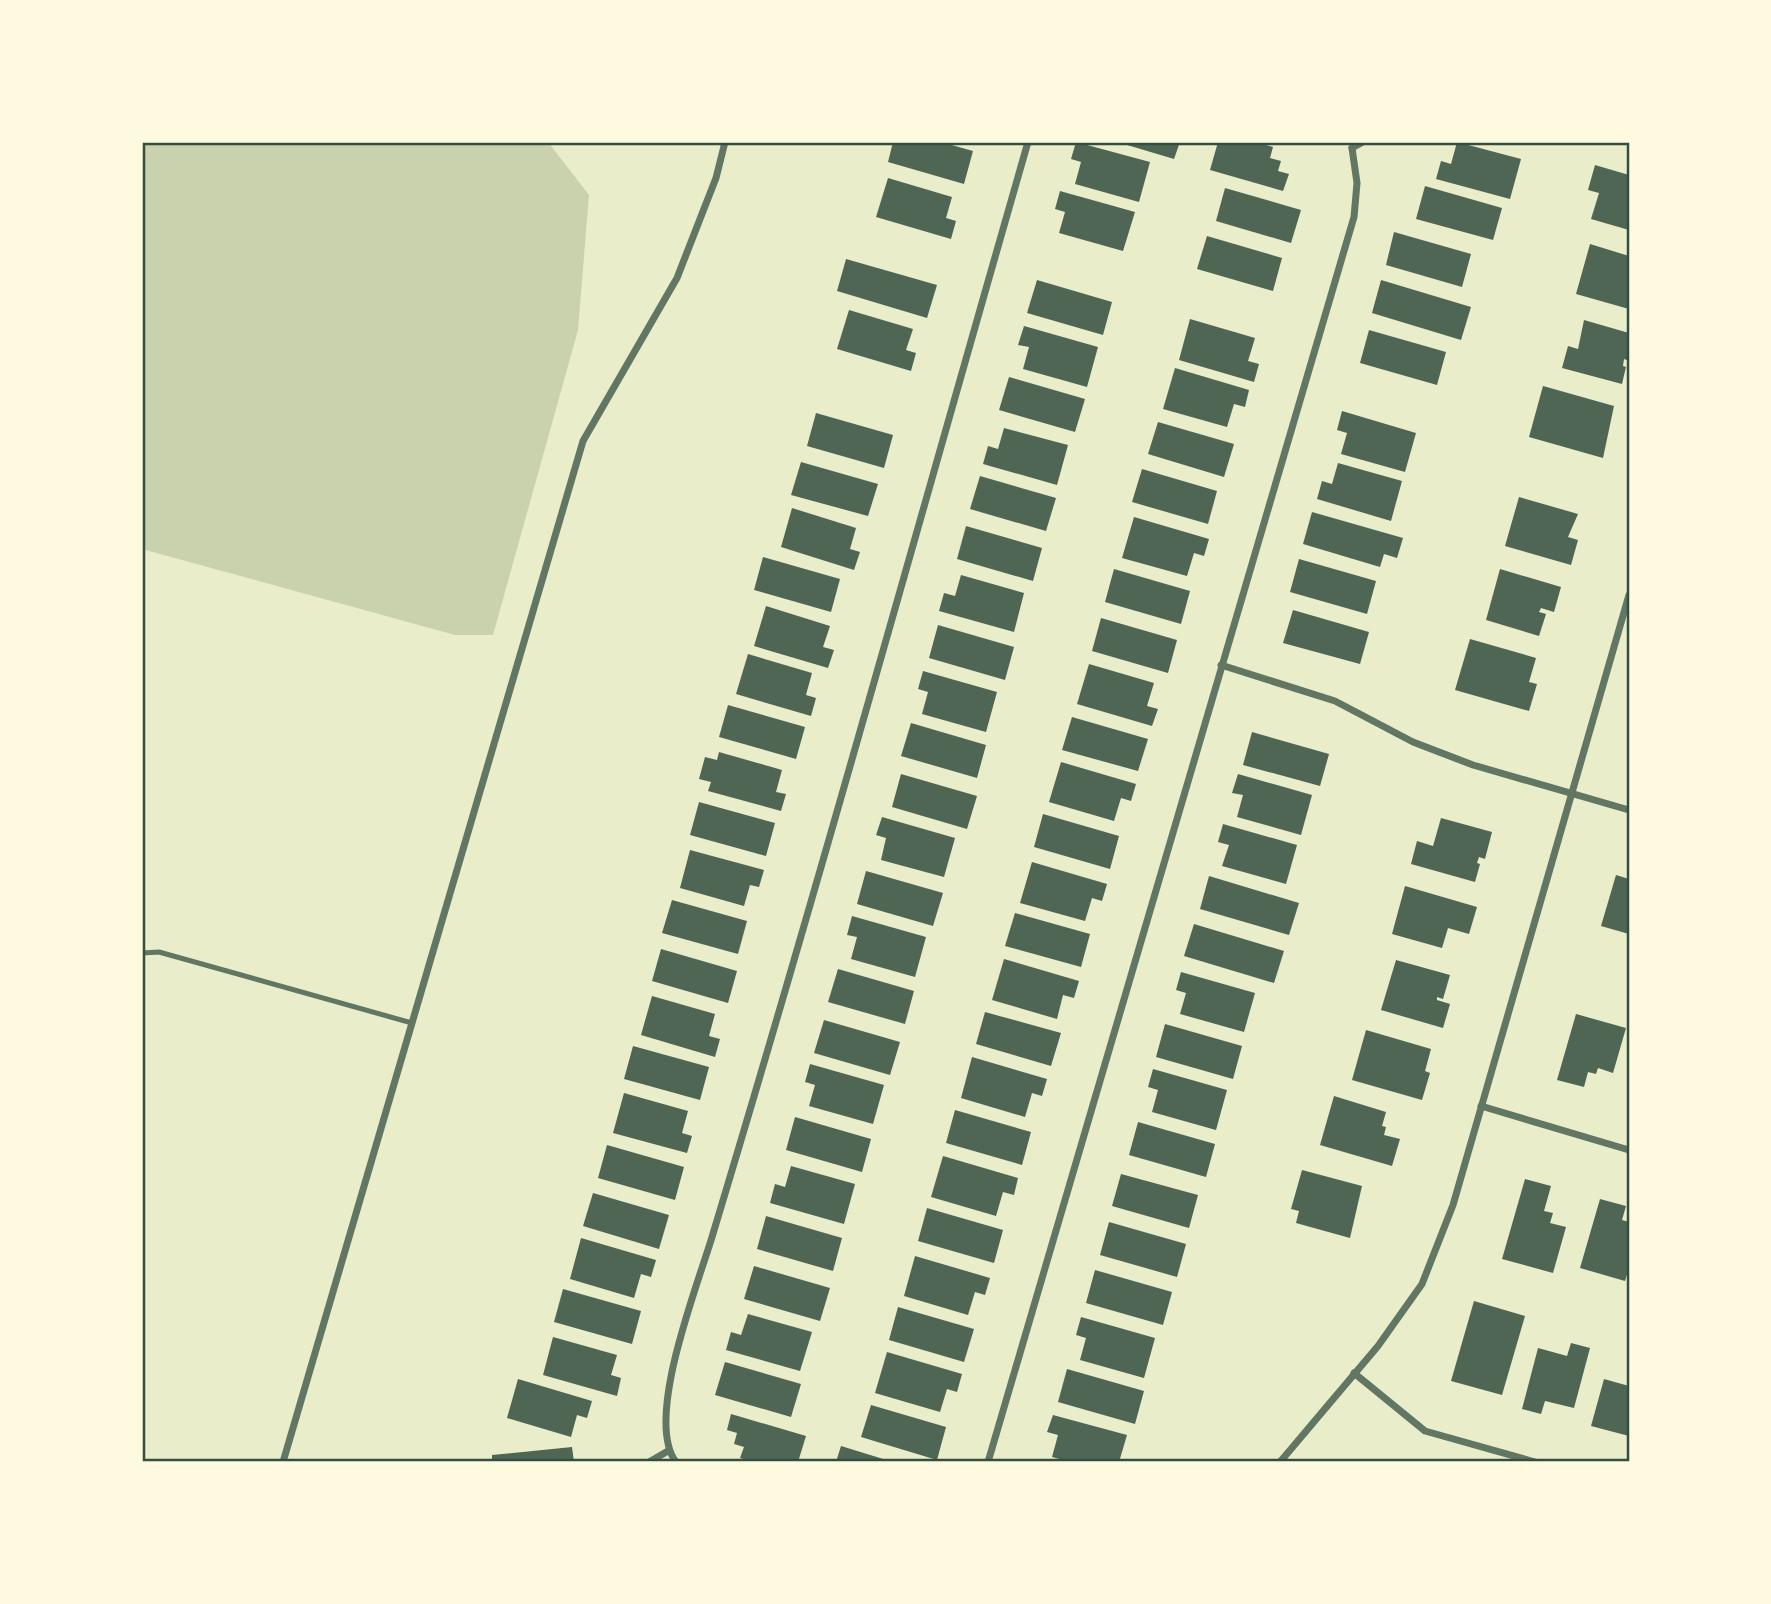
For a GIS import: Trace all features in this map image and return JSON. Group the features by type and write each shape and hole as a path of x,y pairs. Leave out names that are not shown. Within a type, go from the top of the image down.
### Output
{"street":[{"path":"283,1462 583,441 677,278 716,178 725,142"},
{"path":"676,1462 668,1451 667,1389 768,1051 1028,142"},
{"path":"988,1462 1354,217 1357,183 1349,145 1363,142"},
{"path":"1280,1462 1378,1346 1422,1283 1453,1205 1629,595"},
{"path":"1221,665 1335,701 1413,742 1473,765 1629,810"},
{"path":"1481,1107 1629,1150"},
{"path":"1354,1373 1425,1431 1535,1462"},
{"path":"649,1462 668,1451"}],"lane":[{"path":"142,953 159,952 412,1023"}],"green space":[{"path":"142,142 548,142 589,195 578,330 493,635 455,635 142,549"}],"building":[{"path":"893,142 941,142 973,151 964,184 888,162"},
{"path":"1076,142 1150,162 1139,202 1075,184 1081,162 1071,159"},
{"path":"1117,142 1180,142 1174,159"},
{"path":"1218,142 1257,142 1273,147 1270,158 1281,161 1278,171 1289,174 1283,191 1210,170"},
{"path":"1457,142 1521,159 1510,199 1436,179 1441,161 1451,164"},
{"path":"1595,165 1629,175 1629,230 1591,219 1599,193 1588,190"},
{"path":"888,178 952,197 946,218 956,221 951,239 876,217"},
{"path":"1425,186 1502,208 1493,240 1416,219"},
{"path":"1225,188 1301,210 1291,243 1216,221"},
{"path":"1060,191 1135,212 1123,251 1059,233 1065,212 1055,209"},
{"path":"1394,232 1471,254 1462,287 1386,265"},
{"path":"1207,236 1282,258 1273,291 1197,269"},
{"path":"1590,244 1629,256 1629,309 1576,294"},
{"path":"846,259 937,285 927,318 837,291"},
{"path":"1037,280 1112,302 1103,335 1027,313"},
{"path":"1381,280 1471,307 1461,340 1372,313"},
{"path":"849,310 913,329 906,350 916,353 911,371 837,349"},
{"path":"1190,319 1255,338 1248,361 1259,364 1254,382 1179,360"},
{"path":"1584,320 1629,333 1629,361 1624,359 1623,366 1626,367 1622,384 1562,368 1568,346 1578,349"},
{"path":"1024,326 1098,347 1087,387 1023,369 1029,347 1018,345"},
{"path":"1369,330 1446,352 1437,385 1360,363"},
{"path":"1175,368 1249,390 1245,407 1234,404 1227,427 1163,409"},
{"path":"1009,377 1085,399 1075,432 999,410"},
{"path":"1543,386 1614,406 1603,458 1529,437"},
{"path":"1342,411 1416,433 1405,472 1341,454 1347,433 1337,430"},
{"path":"816,413 893,435 884,468 807,446"},
{"path":"1158,422 1234,444 1224,477 1148,454"},
{"path":"1004,428 1068,445 1057,485 983,464 988,446 998,449"},
{"path":"801,462 878,484 868,516 791,495"},
{"path":"1338,463 1402,481 1391,521 1317,499 1322,481 1332,484"},
{"path":"1142,469 1217,491 1208,524 1132,502"},
{"path":"980,476 1056,498 1046,531 970,509"},
{"path":"1519,497 1578,514 1568,537 1578,540 1571,565 1505,546"},
{"path":"792,508 856,528 850,549 860,552 854,570 781,547"},
{"path":"1312,512 1403,538 1397,558 1384,554 1380,567 1303,544"},
{"path":"1134,517 1209,539 1204,556 1194,553 1187,576 1122,558"},
{"path":"966,526 1042,548 1033,581 957,559"},
{"path":"763,557 840,579 831,612 754,590"},
{"path":"1299,559 1376,581 1367,614 1290,592"},
{"path":"1114,569 1190,591 1181,624 1105,602"},
{"path":"1500,569 1561,587 1554,612 1541,608 1539,612 1546,614 1539,636 1486,620"},
{"path":"961,575 1024,593 1014,632 939,611 944,593 955,596"},
{"path":"766,606 830,626 823,647 834,650 828,668 754,646"},
{"path":"1293,610 1369,632 1360,664 1283,643"},
{"path":"1101,618 1177,640 1168,673 1092,651"},
{"path":"938,625 1014,647 1005,680 929,658"},
{"path":"1470,639 1536,658 1529,682 1537,684 1529,711 1455,690"},
{"path":"748,654 812,673 806,695 816,698 811,716 736,694"},
{"path":"1089,664 1154,683 1147,706 1158,709 1152,726 1077,704"},
{"path":"923,671 997,692 986,732 922,714 928,692 918,689"},
{"path":"728,705 805,727 796,759 719,737"},
{"path":"1072,717 1148,739 1138,771 1062,750"},
{"path":"911,723 986,745 977,778 901,756"},
{"path":"1252,732 1329,754 1320,786 1243,765"},
{"path":"719,752 782,770 776,792 786,794 781,811 708,791 711,782 699,779 705,757 717,760"},
{"path":"1061,762 1136,784 1131,801 1121,798 1114,821 1049,802"},
{"path":"901,774 977,796 967,829 892,807"},
{"path":"1238,774 1312,795 1301,835 1237,817 1243,795 1232,793"},
{"path":"699,802 775,823 766,856 690,835"},
{"path":"1043,814 1119,836 1110,869 1034,847"},
{"path":"882,817 955,838 944,877 881,860 886,838 876,835"},
{"path":"1441,818 1492,832 1485,859 1479,857 1475,882 1411,864 1417,841 1433,846"},
{"path":"1223,824 1297,845 1286,884 1222,866 1229,845 1218,842"},
{"path":"690,850 764,870 759,887 750,885 744,906 680,888"},
{"path":"1032,862 1107,884 1102,901 1092,898 1085,921 1020,903"},
{"path":"866,871 943,893 933,926 857,904"},
{"path":"1616,875 1629,879 1629,934 1601,926"},
{"path":"1209,876 1299,903 1289,935 1200,909"},
{"path":"1405,886 1477,907 1469,934 1448,928 1442,948 1392,934"},
{"path":"672,900 747,921 738,954 662,933"},
{"path":"1015,913 1090,934 1081,967 1005,946"},
{"path":"852,916 926,937 915,977 851,959 857,937 847,935"},
{"path":"1194,924 1284,951 1274,983 1184,956"},
{"path":"661,949 737,971 728,1003 652,981"},
{"path":"1004,959 1079,981 1074,998 1063,995 1057,1019 992,1000"},
{"path":"1396,960 1450,975 1443,999 1437,997 1437,1000 1450,1004 1443,1028 1381,1010"},
{"path":"838,969 914,991 905,1024 828,1002"},
{"path":"1181,972 1255,993 1244,1032 1180,1014 1186,993 1176,990"},
{"path":"652,996 715,1014 709,1036 720,1039 715,1057 641,1035"},
{"path":"985,1012 1061,1033 1051,1066 976,1044"},
{"path":"1576,1014 1626,1028 1613,1073 1598,1068 1596,1074 1588,1072 1584,1087 1557,1080"},
{"path":"824,1020 900,1042 890,1075 814,1053"},
{"path":"1165,1024 1242,1046 1233,1079 1156,1057"},
{"path":"1366,1030 1431,1049 1425,1071 1430,1073 1422,1100 1352,1080"},
{"path":"633,1046 709,1067 700,1100 624,1079"},
{"path":"972,1057 1047,1079 1042,1096 1032,1093 1025,1117 961,1098"},
{"path":"810,1064 884,1085 873,1124 809,1106 815,1085 805,1082"},
{"path":"1153,1069 1227,1090 1216,1130 1152,1112 1158,1090 1148,1087"},
{"path":"624,1093 688,1111 682,1133 692,1136 687,1153 613,1133"},
{"path":"1334,1096 1386,1112 1382,1126 1386,1127 1384,1135 1400,1139 1392,1166 1320,1145"},
{"path":"955,1110 1031,1132 1022,1165 946,1143"},
{"path":"795,1117 871,1139 862,1172 786,1150"},
{"path":"1138,1122 1215,1144 1206,1177 1129,1155"},
{"path":"607,1145 684,1167 675,1200 598,1178"},
{"path":"943,1156 1018,1178 1014,1195 1003,1192 996,1216 931,1197"},
{"path":"791,1166 855,1184 844,1224 770,1203 775,1184 785,1187"},
{"path":"1302,1170 1362,1186 1350,1238 1296,1223 1299,1211 1291,1209"},
{"path":"1121,1174 1198,1195 1189,1228 1112,1206"},
{"path":"1525,1179 1551,1186 1544,1211 1553,1213 1550,1223 1566,1227 1553,1273 1502,1259"},
{"path":"593,1193 669,1215 659,1249 583,1226"},
{"path":"1600,1199 1626,1206 1622,1220 1629,1222 1629,1268 1625,1281 1580,1268"},
{"path":"927,1208 1003,1230 994,1263 918,1241"},
{"path":"766,1216 842,1238 833,1271 757,1249"},
{"path":"1109,1222 1186,1244 1177,1277 1100,1255"},
{"path":"581,1238 656,1260 651,1277 641,1274 634,1298 570,1279"},
{"path":"915,1256 990,1278 985,1295 975,1292 968,1315 904,1296"},
{"path":"754,1266 830,1288 820,1321 744,1299"},
{"path":"1095,1270 1172,1292 1163,1325 1086,1303"},
{"path":"563,1289 641,1311 632,1344 554,1322"},
{"path":"1474,1301 1525,1316 1502,1395 1451,1381"},
{"path":"898,1307 974,1329 964,1362 889,1340"},
{"path":"748,1314 812,1332 800,1371 726,1350 731,1332 741,1335"},
{"path":"1081,1317 1155,1338 1144,1378 1080,1360 1086,1338 1076,1335"},
{"path":"553,1337 617,1355 611,1375 621,1378 617,1396 543,1375"},
{"path":"1571,1343 1590,1348 1574,1408 1545,1401 1541,1414 1522,1409 1538,1348 1567,1356"},
{"path":"887,1352 962,1374 957,1392 947,1389 940,1412 875,1393"},
{"path":"725,1362 801,1384 791,1417 715,1395"},
{"path":"1067,1369 1144,1391 1135,1424 1058,1402"},
{"path":"518,1379 592,1401 587,1418 577,1415 571,1437 507,1418"},
{"path":"1604,1379 1629,1386 1629,1436 1591,1426"},
{"path":"871,1405 946,1427 937,1460 861,1437"},
{"path":"731,1414 806,1436 798,1462 754,1462 740,1458 744,1447 734,1444 737,1433 727,1430"},
{"path":"1053,1415 1127,1435 1119,1462 1071,1462 1052,1457 1058,1435 1047,1432"},
{"path":"841,1446 893,1462 836,1462"},
{"path":"572,1447 574,1462 492,1462 492,1455"}]}
